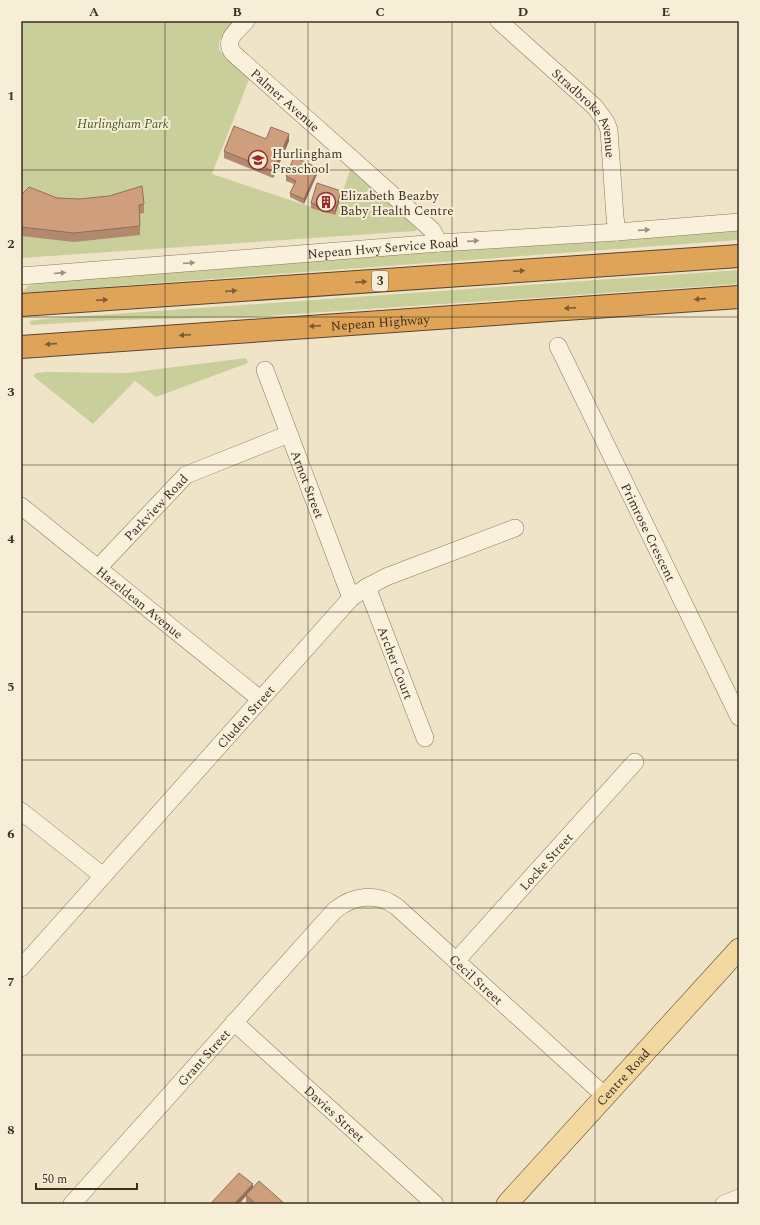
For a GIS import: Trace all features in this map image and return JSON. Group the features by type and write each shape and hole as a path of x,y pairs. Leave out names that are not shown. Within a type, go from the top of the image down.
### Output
{"highway":[{"name":"3","path":"21,305 739,256"},
{"name":"Nepean Highway","path":"21,347 739,297"}],"main road":[{"name":"Centre Road","path":"508,1204 739,949"}],"street":[{"name":"Palmer Avenue","path":"246,21 229,43 230,49 233,53 432,230 439,243"},
{"name":"Stradbroke Avenue","path":"499,21 595,107 606,122 609,130 617,232"},
{"name":"Nepean Hwy Service Road","path":"23,278 439,243 617,232 739,222"},
{"name":"Primrose Crescent","path":"558,346 739,717"},
{"name":"Arnot Street","path":"265,370 351,598"},
{"name":"Parkview Road","path":"98,568 186,475 289,434"},
{"name":"Hazeldean Avenue","path":"21,506 260,699"},
{"name":"Cluden Street","path":"21,968 351,598 367,587 386,577 515,528"},
{"name":"Archer Court","path":"367,587 425,738"},
{"name":"Locke Street","path":"456,961 635,762"},
{"path":"21,811 102,876"},
{"name":"Cecil Street","path":"335,910 344,903 354,899 376,897 397,907 606,1096"},
{"name":"Grant Street","path":"72,1204 335,910"},
{"name":"Davies Street","path":"234,1022 435,1204"},
{"path":"724,1204 739,1198"}],"green space":[{"name":"Hurlingham Park","path":"21,21 237,21 221,39 219,47 220,51 250,77 212,174 335,215 351,167 417,228 416,231 21,258"},
{"path":"739,227 739,240 21,293 35,282"},
{"path":"739,270 739,284 252,317 115,320 31,325 30,321 43,319"},
{"path":"246,358 248,363 156,397 135,381 93,424 33,376 36,373 47,372 127,373"}],"building":[{"path":"234,126 266,139 271,127 289,134 273,171 224,151"},
{"path":"294,157 318,168 304,199 290,193 296,181 286,176"},
{"name":"Elizabeth Beazby Baby Health Centre","path":"317,183 341,191 335,211 311,203"},
{"path":"142,186 144,204 139,205 140,226 74,233 21,227 21,195 29,187 57,198 80,199 109,196"},
{"path":"239,1173 253,1184 234,1204 215,1204 212,1202"},
{"path":"259,1181 285,1204 256,1204 246,1195"}],"place":[{"name":"Hurlingham Preschool","path":"258,160"},
{"name":"Elizabeth Beazby Baby Health Centre","path":"326,202"}]}
